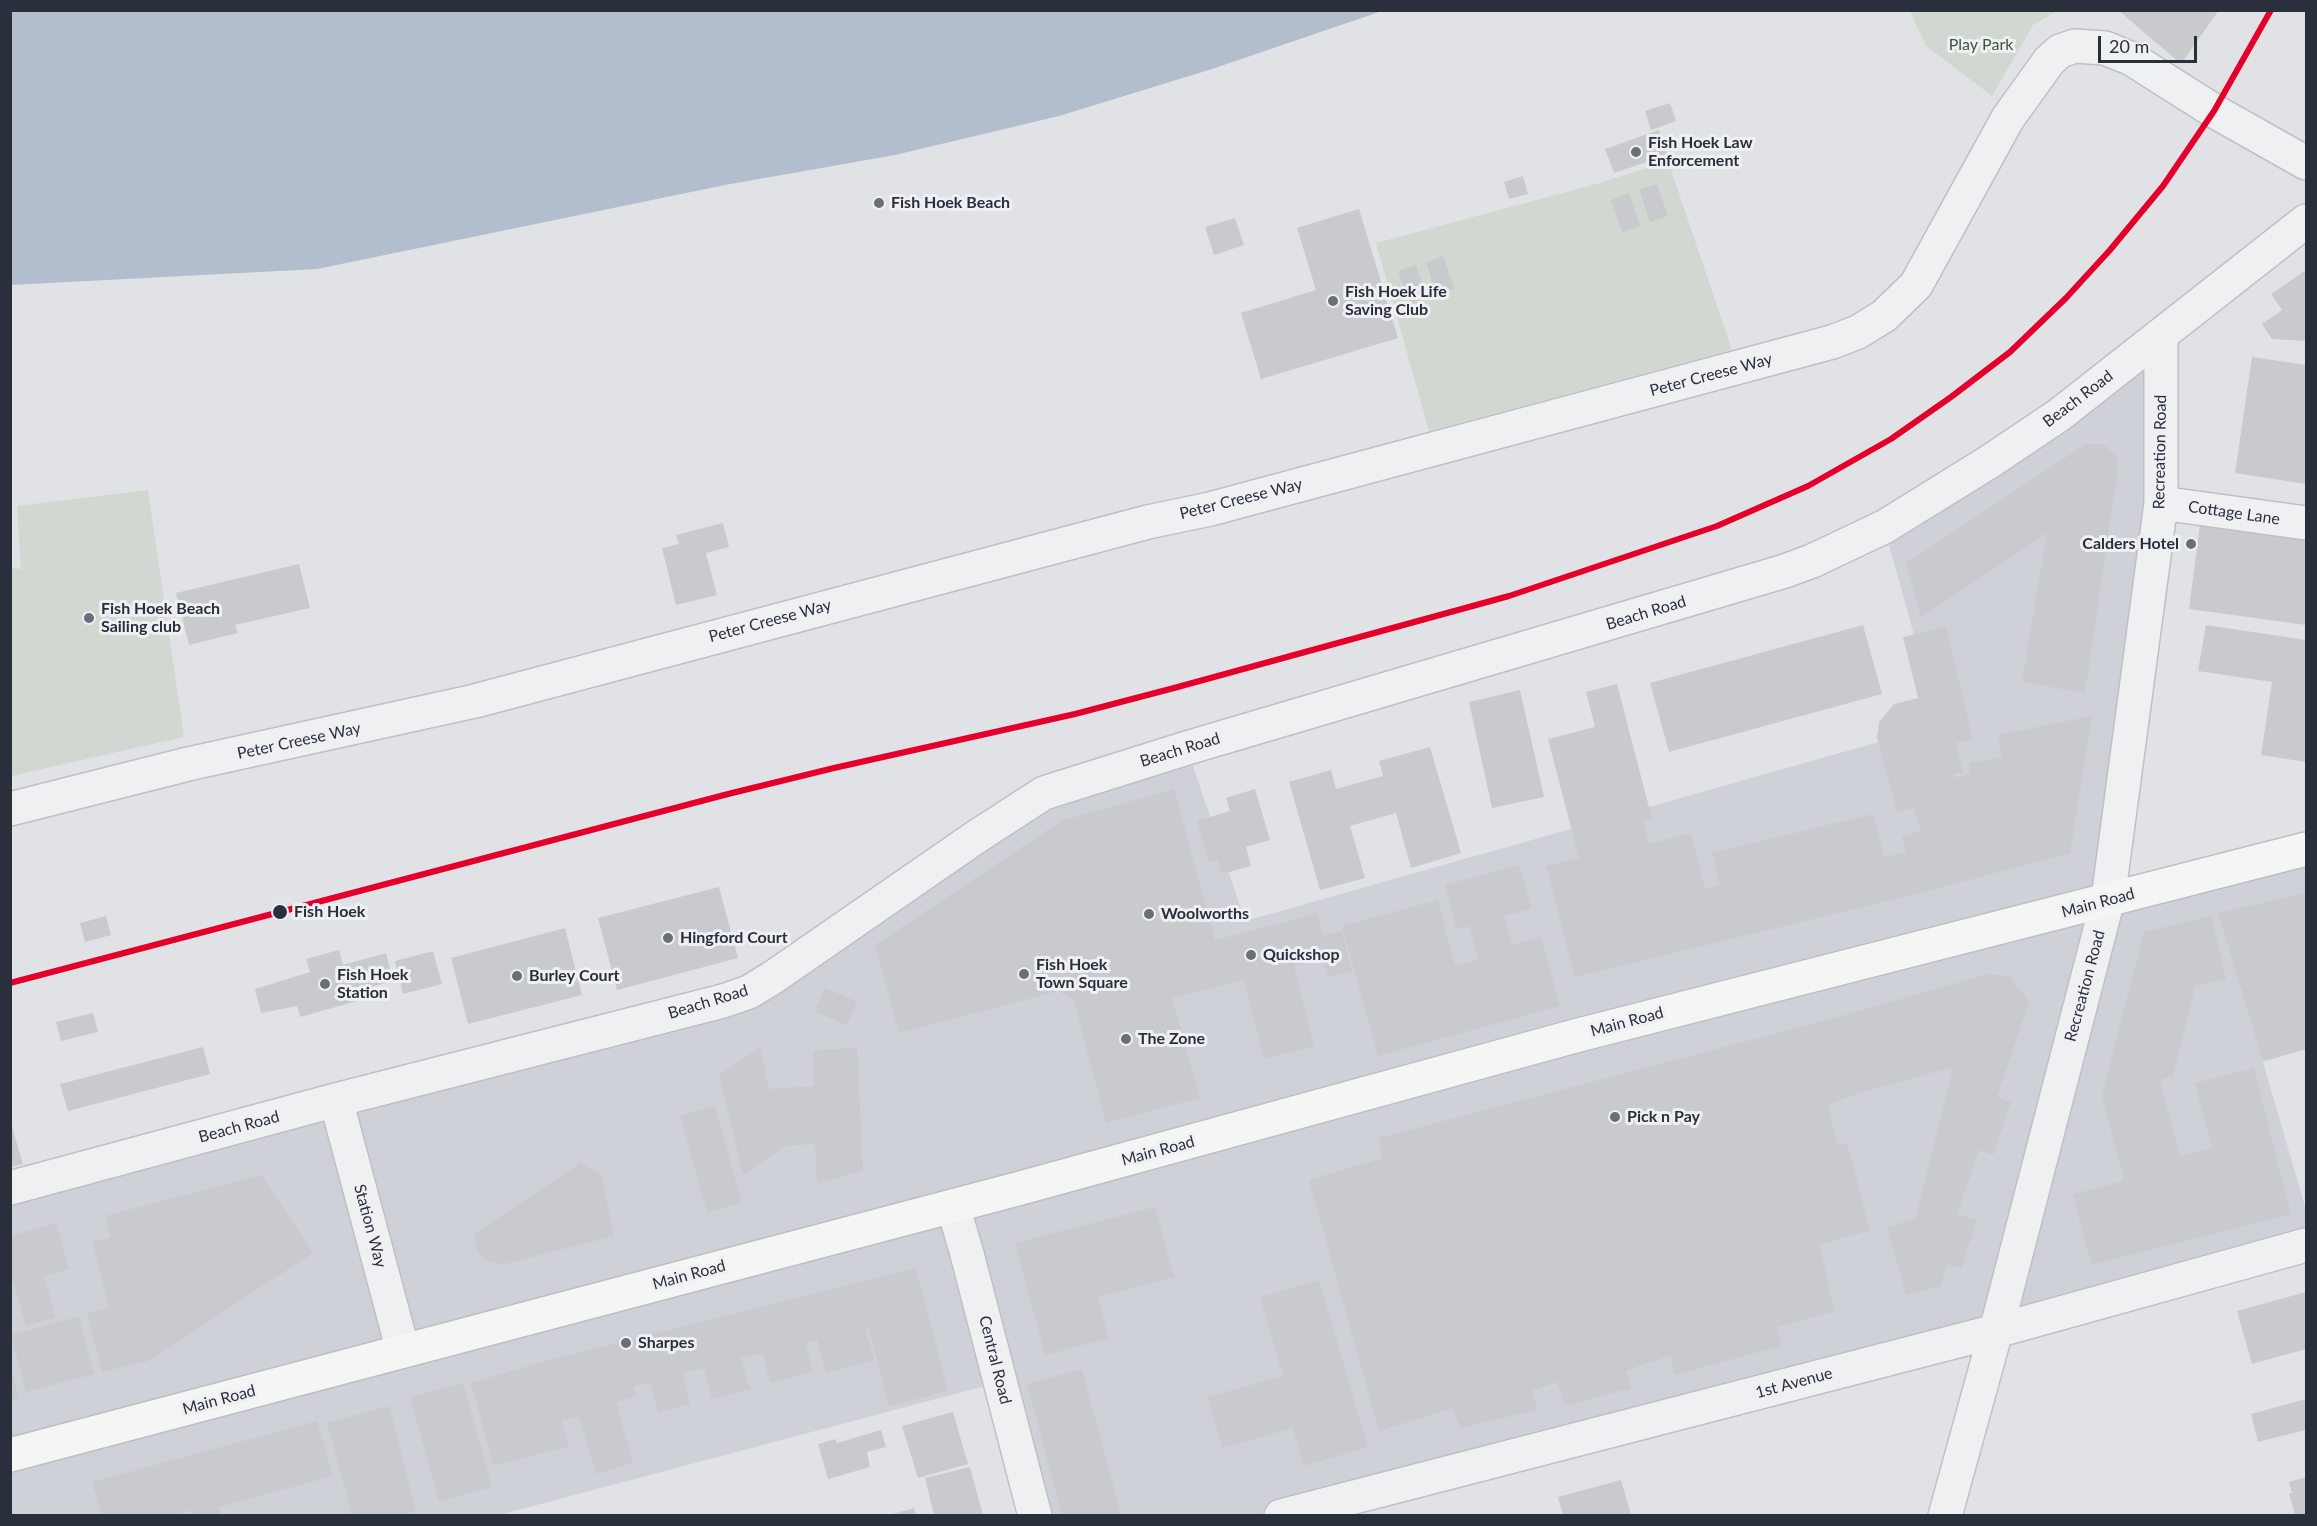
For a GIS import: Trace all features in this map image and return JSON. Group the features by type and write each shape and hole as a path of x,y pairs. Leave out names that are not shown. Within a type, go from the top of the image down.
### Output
{"main road":[{"name":"Main Road","path":"10,1455 952,1206 1575,1036 2307,849"}],"street":[{"name":"Peter Creese Way","path":"10,809 188,765 475,701 1806,350 1858,332 1884,316 1916,285 2008,118 2049,61 2060,51 2075,46 2105,48 2132,60 2214,111 2307,163"},
{"name":"Beach Road","path":"10,1188 336,1100 713,1004 749,992 1044,793 1764,578 1812,561 1884,526 1989,462 2059,415 2307,221"},
{"name":"Recreation Road","path":"1945,1515 1996,1331 2108,899 2161,503 2161,336"},
{"name":"Cottage Lane","path":"2161,503 2307,524"},
{"name":"Station Way","path":"336,1100 403,1351"},
{"name":"Central Road","path":"952,1206 968,1254 1035,1515"},
{"name":"1st Avenue","path":"1281,1515 1996,1331 2307,1245"}],"shaded area":[{"path":"2161,337 2108,899 2306,849 2306,1049 2263,1062 2306,1210 2306,1245 1281,1515 1035,1515 1000,1382 499,1515 11,1515 10,1188 723,1001 1019,808 1187,748 1245,921 1939,725 1884,527"}],"green space":[{"name":"Play Park","path":"1910,11 2057,11 2033,25 1992,96 1926,46"},
{"path":"1668,161 1732,350 1429,431 1376,243 1600,183"},
{"name":"Fish Hoek Beach Sailing club","path":"148,490 184,737 11,776 11,568 21,569 17,506"}],"water":[{"path":"10,11 1382,11 1212,69 1059,116 895,155 725,185 317,269 11,285"}],"building":[{"path":"2118,10 2219,10 2181,64"},
{"path":"1670,103 1676,121 1651,130 1645,111"},
{"name":"Fish Hoek Law Enforcement","path":"1659,130 1667,155 1614,173 1605,149"},
{"path":"1523,176 1528,194 1509,199 1504,182"},
{"path":"1657,184 1668,216 1650,222 1639,189"},
{"path":"1629,193 1640,226 1622,232 1611,200"},
{"name":"Fish Hoek Life Saving Club","path":"1359,209 1398,338 1261,379 1241,313 1316,290 1297,228"},
{"path":"1235,218 1244,245 1214,255 1205,227"},
{"path":"1443,256 1455,289 1436,295 1426,262"},
{"path":"1416,265 1427,298 1409,304 1398,271"},
{"path":"2306,270 2306,341 2272,339 2262,324 2282,310 2271,294"},
{"path":"2252,357 2306,365 2306,484 2235,473"},
{"path":"2086,444 2103,444 2118,458 2085,693 2022,682 2047,533 1921,617 1906,563"},
{"path":"723,523 729,547 706,553 717,595 676,605 662,548 679,544 676,535"},
{"path":"2200,525 2306,540 2306,625 2189,609"},
{"path":"299,564 310,608 235,625 238,633 189,645 176,593"},
{"path":"1863,625 1882,694 1669,752 1650,683"},
{"path":"2206,625 2306,640 2306,762 2261,755 2272,682 2198,671"},
{"path":"1946,627 1973,739 1956,743 1963,772 1953,774 1954,778 1969,774 1970,763 2002,757 1998,735 2092,716 2070,853 1916,894 1575,977 1546,866 1579,858 1548,739 1595,727 1586,692 1617,684 1652,819 1643,821 1649,844 1691,833 1705,889 1720,885 1712,853 1873,814 1884,857 1906,852 1902,837 1921,831 1914,808 1897,812 1877,737 1879,722 1894,704 1918,698 1903,637"},
{"path":"1520,690 1544,797 1492,808 1469,702"},
{"path":"1430,747 1461,853 1411,868 1396,813 1350,826 1365,878 1320,890 1289,782 1331,770 1336,789 1383,776 1379,761"},
{"name":"Fish Hoek Town Square","path":"1174,789 1215,940 1317,914 1323,935 1342,931 1352,971 1328,977 1323,959 1294,966 1314,1046 1264,1059 1244,980 1172,998 1200,1098 1106,1123 1074,1001 1059,991 899,1033 875,945 1061,821"},
{"path":"1255,789 1270,840 1246,847 1251,866 1222,874 1218,860 1209,862 1197,821 1230,811 1226,798"},
{"path":"1519,865 1532,909 1504,916 1512,945 1541,937 1560,1006 1378,1056 1342,926 1438,900 1455,966 1478,960 1469,926 1456,929 1445,885"},
{"name":"Hingford Court","path":"719,887 738,958 617,990 598,918"},
{"path":"2306,893 2306,1049 2263,1061 2218,913"},
{"path":"106,916 111,935 85,942 80,923"},
{"path":"2211,916 2226,979 2195,986 2173,1076 2160,1080 2180,1156 2212,1148 2195,1083 2254,1068 2291,1214 2091,1265 2073,1194 2124,1181 2102,1095 2144,932"},
{"name":"Burley Court","path":"565,928 582,995 468,1024 451,958"},
{"name":"Fish Hoek Station","path":"339,950 343,965 386,953 393,981 372,987 375,996 300,1017 297,1006 261,1013 255,989 310,972 306,959"},
{"path":"433,951 442,984 403,994 395,961"},
{"path":"1988,974 2010,976 2029,1002 1997,1097 2011,1102 1993,1155 1979,1150 1957,1214 1977,1220 1961,1268 1948,1264 1940,1286 1906,1295 1887,1227 1915,1219 1953,1067 1856,1094 1828,1105 1837,1144 1847,1143 1870,1230 1819,1245 1835,1311 1777,1327 1781,1346 1674,1375 1671,1355 1626,1371 1631,1388 1565,1406 1557,1382 1533,1390 1537,1410 1460,1428 1453,1408 1379,1431 1309,1180 1382,1158 1379,1138 1834,1018"},
{"path":"824,988 857,1001 847,1025 815,1012"},
{"path":"93,1013 98,1032 61,1041 56,1022"},
{"path":"203,1047 210,1074 68,1111 60,1084"},
{"path":"760,1047 769,1089 814,1086 813,1050 857,1048 863,1170 817,1184 815,1144 785,1146 743,1175 719,1075"},
{"path":"715,1106 742,1203 707,1212 680,1116"},
{"path":"10,1120 23,1164 10,1167"},
{"path":"580,1163 601,1173 614,1236 501,1265 484,1259 476,1249 475,1234"},
{"path":"261,1175 313,1253 148,1361 102,1372 87,1314 109,1308 92,1242 110,1238 105,1216"},
{"path":"1155,1207 1174,1277 1098,1297 1109,1338 1045,1355 1015,1243"},
{"path":"56,1223 69,1269 44,1276 56,1318 26,1326 14,1284 10,1285 10,1236"},
{"path":"916,1268 948,1391 889,1406 869,1329 866,1330 874,1360 826,1373 817,1340 806,1343 813,1372 770,1383 763,1353 741,1358 750,1389 712,1399 704,1368 682,1373 690,1404 658,1412 650,1382 634,1386 636,1397 616,1402 633,1463 596,1474 579,1416 561,1420 569,1446 494,1466 471,1383 545,1361"},
{"path":"1319,1280 1368,1447 1304,1466 1293,1428 1222,1448 1208,1397 1283,1376 1260,1297"},
{"path":"2306,1292 2306,1349 2252,1364 2237,1311"},
{"path":"79,1316 94,1374 26,1392 11,1335"},
{"path":"10,1369 19,1398 10,1400"},
{"path":"1082,1369 1121,1515 1062,1515 1027,1384"},
{"path":"463,1383 492,1487 439,1501 410,1397"},
{"path":"2306,1399 2306,1430 2258,1442 2251,1414"},
{"path":"389,1406 416,1511 398,1515 352,1515 327,1423"},
{"path":"953,1412 968,1464 918,1478 902,1426"},
{"path":"317,1421 333,1476 219,1507 221,1515 193,1515 192,1510 174,1515 102,1515 92,1482"},
{"path":"881,1430 886,1447 867,1452 870,1467 828,1479 818,1444 836,1439 837,1443"},
{"path":"970,1467 983,1515 934,1515 925,1478"},
{"path":"2306,1477 2306,1515 2295,1515 2289,1493 2292,1493 2289,1482"},
{"path":"1621,1480 1631,1515 1563,1515 1558,1497"},
{"path":"914,1508 916,1515 889,1515"}],"transit line":[{"path":"10,983 728,794 1075,714 1174,688 1509,596 1717,526 1808,486 1891,439 2010,352 2066,298 2110,250 2163,186 2214,111 2271,10"}],"place":[{"name":"Fish Hoek Law Enforcement","path":"1636,152"},
{"name":"Fish Hoek Beach","path":"879,203"},
{"name":"Fish Hoek Life Saving Club","path":"1333,301"},
{"name":"Calders Hotel","path":"2191,544"},
{"name":"Fish Hoek Beach Sailing club","path":"89,618"},
{"name":"Fish Hoek","path":"280,912"},
{"name":"Woolworths","path":"1149,914"},
{"name":"Hingford Court","path":"668,938"},
{"name":"Quickshop","path":"1251,955"},
{"name":"Fish Hoek Town Square","path":"1024,974"},
{"name":"Burley Court","path":"517,976"},
{"name":"Fish Hoek Station","path":"325,984"},
{"name":"The Zone","path":"1126,1039"},
{"name":"Pick n Pay","path":"1615,1117"},
{"name":"Sharpes","path":"626,1343"}]}
